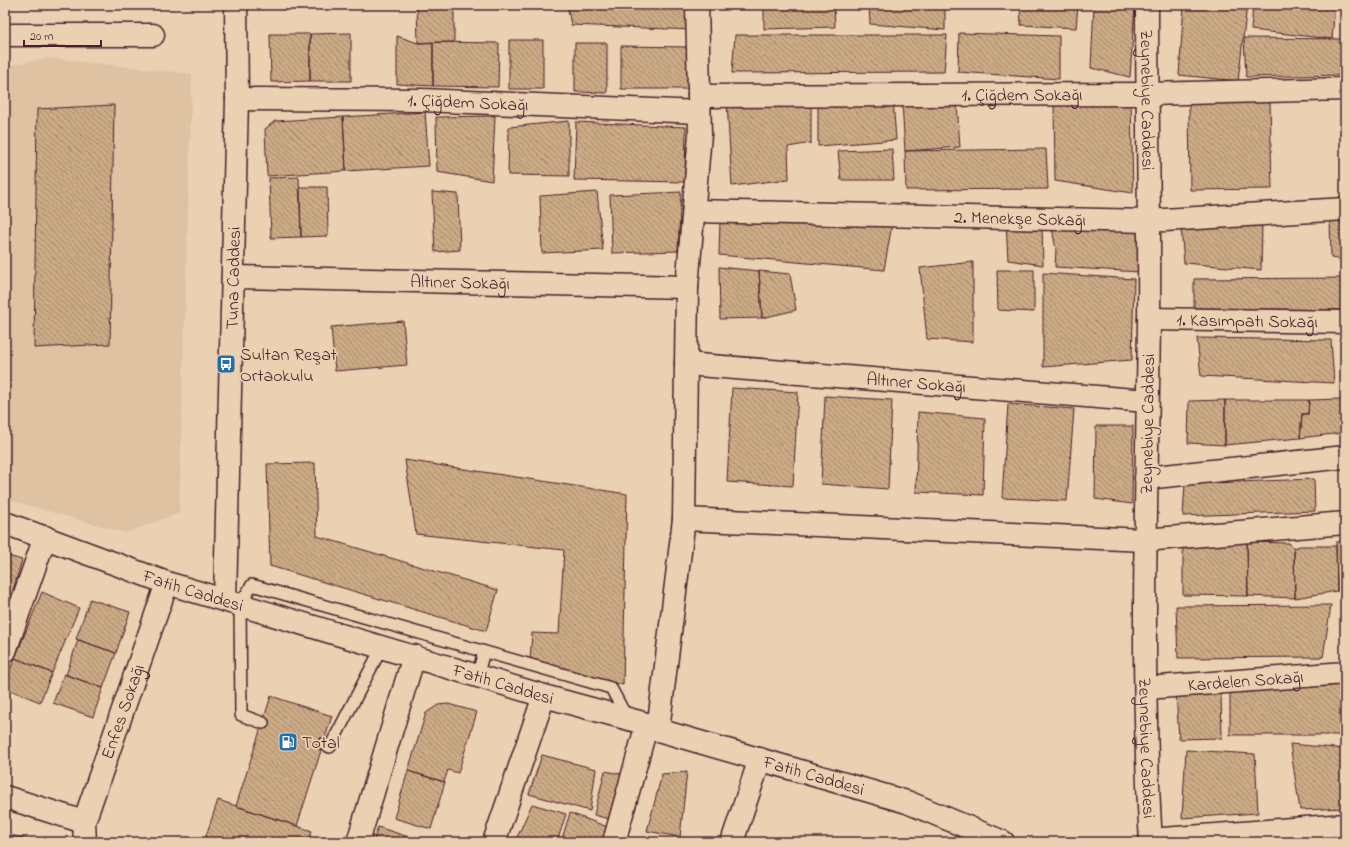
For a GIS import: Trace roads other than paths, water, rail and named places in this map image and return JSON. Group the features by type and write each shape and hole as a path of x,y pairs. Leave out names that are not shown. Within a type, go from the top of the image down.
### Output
{"street":[{"name":"Tuna Caddesi","path":"232,602 233,277 237,99 236,5"},
{"path":"614,842 644,724 684,519 687,287 700,134 697,5"},
{"name":"Zeynebiye Caddesi","path":"1147,5 1149,319 1145,540 1146,688 1151,841"},
{"path":"5,35 153,36"},
{"name":"1. Çiğdem Sokağı","path":"237,99 699,104 1345,89"},
{"name":"2. Menekşe Sokağı","path":"694,211 1148,221 1345,209"},
{"name":"Altıner Sokağı","path":"233,277 687,287"},
{"name":"1. Kasımpatı Sokağı","path":"1149,319 1345,322"},
{"name":"Altıner Sokağı","path":"686,364 1147,401"},
{"path":"1146,478 1345,457"},
{"path":"684,519 1145,540 1345,523"},
{"name":"Fatih Caddesi","path":"5,523 167,582 544,696 907,802 1002,842"},
{"path":"5,651 45,537"},
{"name":"Enfes Sokağı","path":"85,832 167,582"},
{"path":"358,842 414,656"},
{"name":"Kardelen Sokağı","path":"1146,688 1345,673"},
{"path":"494,842 544,696"},
{"path":"732,842 760,759"},
{"path":"5,797 85,832"},
{"path":"1151,841 1345,825"}],"lane":[{"path":"263,723 241,715 232,602 252,585 611,688 644,724"},
{"path":"323,744 330,747 382,647"},
{"path":"477,676 484,652"}],"place":[{"name":"Sultan Reşat Ortaokulu","path":"226,364"},
{"name":"Total","path":"288,742"}]}
